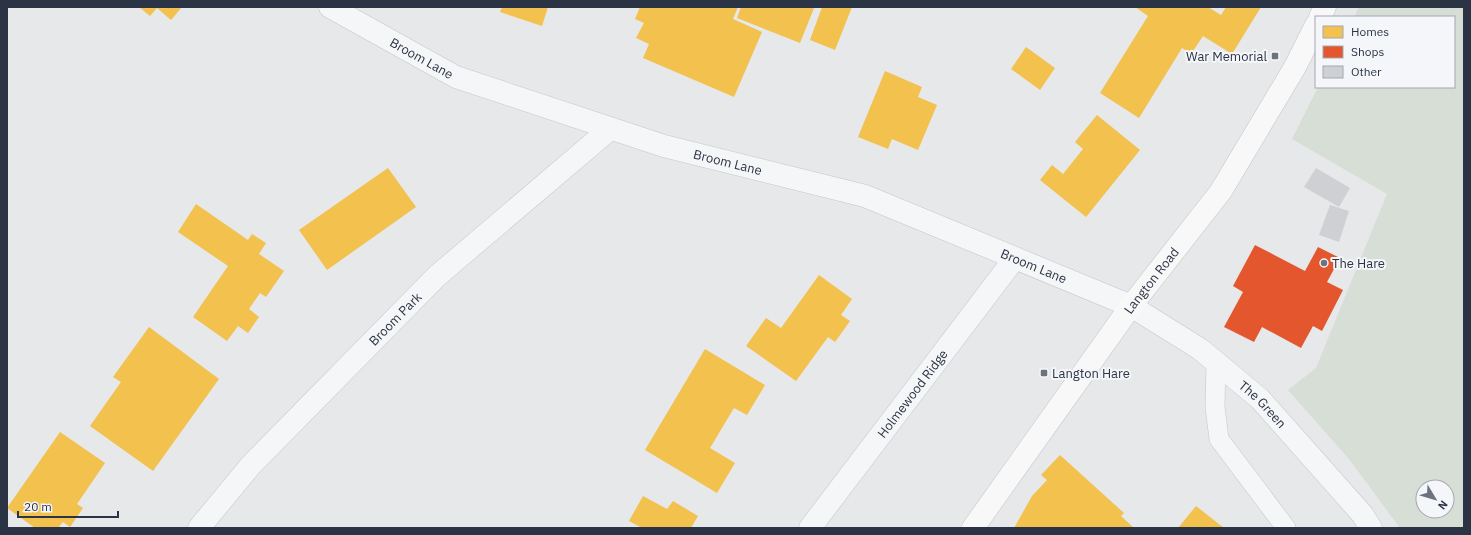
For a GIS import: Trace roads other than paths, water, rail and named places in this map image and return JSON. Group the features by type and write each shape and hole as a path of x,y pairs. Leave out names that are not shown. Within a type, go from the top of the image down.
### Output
{"main road":[{"path":"1320,16 1325,7"},
{"name":"Langton Road","path":"973,528 1132,306 1221,191 1295,67 1315,27"}],"street":[{"name":"Broom Lane","path":"330,7 456,77 664,146 865,196 1132,306"},
{"name":"Broom Park","path":"199,528 251,465 437,276 610,128"},
{"name":"Holmewood Ridge","path":"810,528 1015,258"},
{"name":"The Green","path":"1132,306 1200,349 1260,399 1362,514 1371,528"}],"lane":[{"path":"1216,363 1215,407 1219,439 1286,528"}],"place":[{"name":"War Memorial","path":"1275,56"},
{"name":"The Hare","path":"1324,263"},
{"name":"Langton Hare","path":"1044,373"}]}
